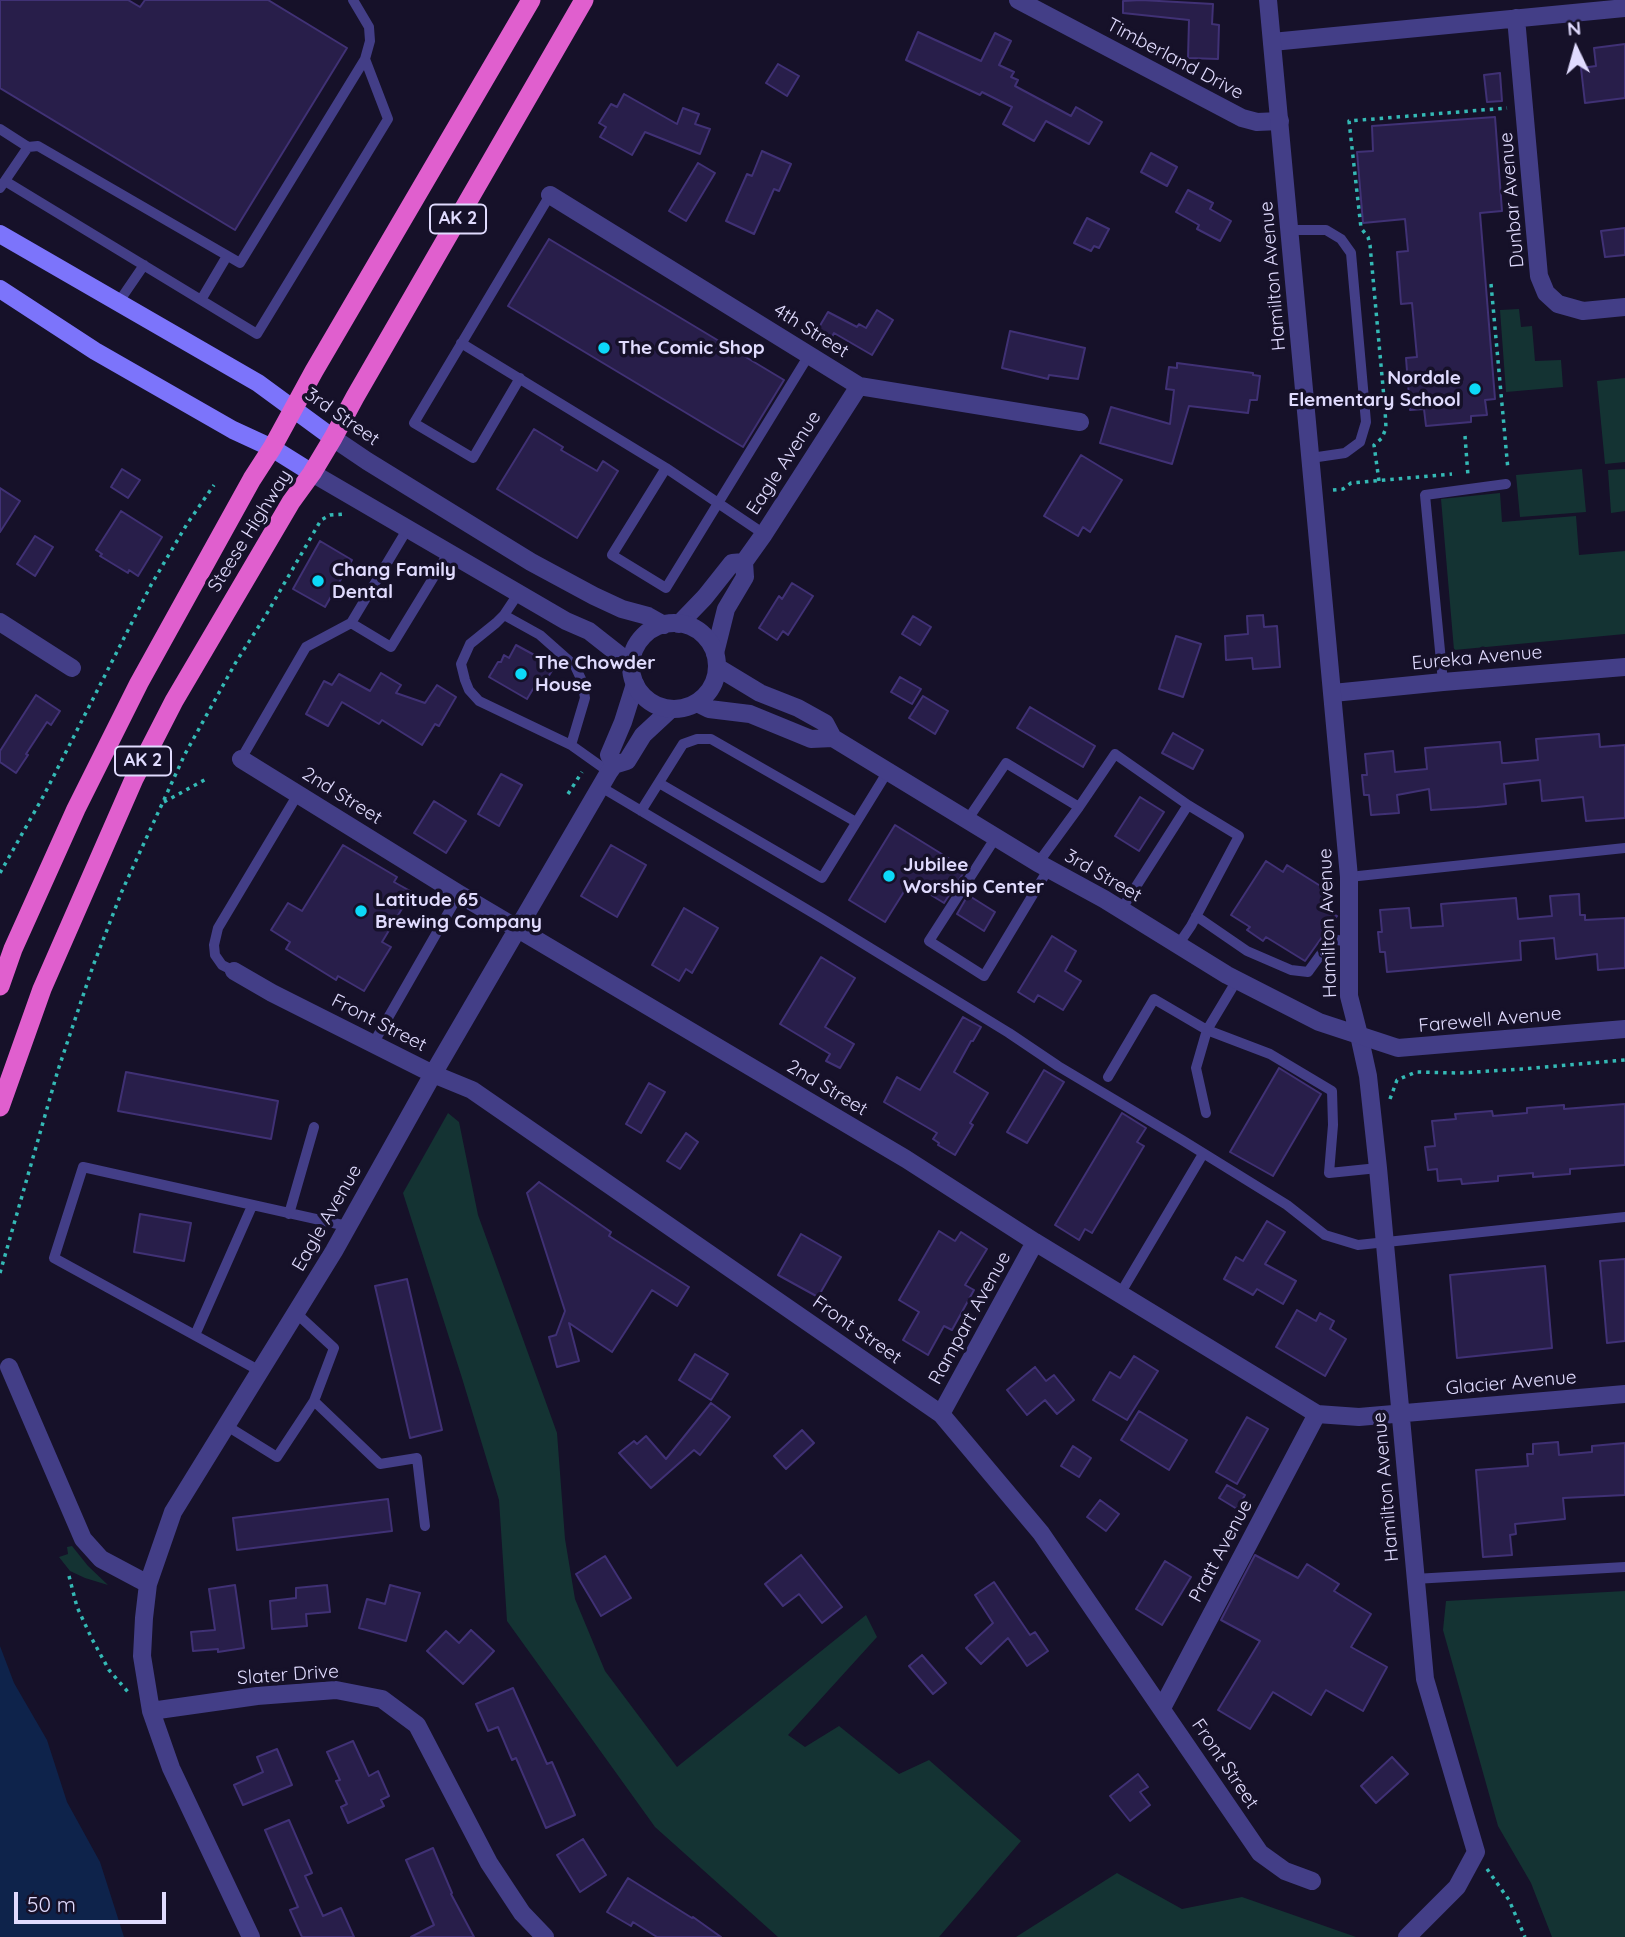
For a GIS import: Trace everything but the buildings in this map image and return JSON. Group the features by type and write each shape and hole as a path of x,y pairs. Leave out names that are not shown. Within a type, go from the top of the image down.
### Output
{"highway":[{"name":"Steese Highway","path":"0,986 13,949 76,809 128,706 252,479 531,0"},
{"name":"Steese Highway","path":"0,1107 42,989 134,779 174,701 291,502 333,438 584,0"}],"main road":[{"name":"3rd Street","path":"0,234 258,383 333,438"},
{"path":"0,289 95,351 233,430 272,448 312,473"}],"street":[{"name":"Timberland Drive","path":"1018,0 1242,118 1257,122 1280,121"},
{"name":"Hamilton Avenue","path":"1268,0 1349,877 1349,996 1368,1076 1425,1679 1476,1853"},
{"path":"1272,42 1625,8"},
{"name":"Dunbar Avenue","path":"1516,18 1539,276 1546,293 1558,304 1583,311 1625,307"},
{"name":"4th Street","path":"550,194 859,386 1080,422"},
{"name":"Eagle Avenue","path":"716,660 726,609 745,577 744,562 859,386"},
{"name":"3rd Street","path":"333,438 531,562 622,609 671,624"},
{"path":"312,473 566,621 589,631 631,664"},
{"name":"Eagle Avenue","path":"671,624 699,604 732,564 744,562"},
{"path":"0,621 72,667"},
{"path":"671,624 691,627 701,633 709,642 716,660 715,681 708,694 697,703 671,709 650,702 641,694 635,684 631,664 638,644 654,629 671,624"},
{"name":"3rd Street","path":"716,660 760,693 798,708 825,723 833,738 1237,980 1319,1022 1359,1035"},
{"name":"Eureka Avenue","path":"1333,693 1443,681 1625,667"},
{"name":"Eagle Avenue","path":"608,775 609,755 635,684"},
{"name":"3rd Street","path":"697,703 709,709 750,715 811,739 833,738"},
{"name":"Eagle Avenue","path":"152,1711 142,1656 144,1618 148,1584 173,1512 296,1313 608,775 627,761 643,735 671,709"},
{"name":"2nd Street","path":"241,759 459,894 906,1159 1035,1242 1317,1414 1359,1417 1401,1414"},
{"name":"Front Street","path":"234,971 373,1044 472,1090 941,1414 1041,1533 1260,1853 1285,1871 1312,1881"},
{"name":"Farewell Avenue","path":"1359,1035 1398,1048 1625,1029"},
{"name":"Rampart Avenue","path":"941,1414 1035,1242"},
{"path":"9,1367 83,1539 101,1559 148,1584"},
{"name":"Glacier Avenue","path":"1401,1414 1625,1394"},
{"name":"Pratt Avenue","path":"1161,1708 1317,1414"},
{"name":"Slater Drive","path":"152,1711 257,1696 336,1690 382,1699 417,1725 489,1863 522,1913 545,1937"},
{"path":"152,1711 171,1768 251,1937"},
{"path":"1407,1937 1457,1887 1476,1853"}],"lane":[{"path":"0,129 28,147 38,146 240,263 365,59 370,41 369,27 353,0"},
{"path":"28,147 3,185 144,265 257,334 388,119 365,59"},
{"path":"520,379 473,458 414,423 550,194"},
{"path":"1290,230 1326,230 1341,239 1350,253 1366,422 1360,442 1345,453 1311,458"},
{"path":"201,300 227,256"},
{"path":"118,303 144,265"},
{"path":"461,343 666,468 764,534"},
{"path":"666,468 612,555 666,588 809,355"},
{"path":"1443,681 1426,495 1506,484"},
{"path":"241,759 306,647 351,623 408,528"},
{"path":"351,623 391,647 449,552"},
{"path":"518,593 504,615 470,644 461,664 469,690 479,701 571,745 608,775 641,811 823,919 1287,1205 1325,1235 1358,1245 1625,1217"},
{"path":"504,615 540,635 575,666 582,681 585,698 571,745"},
{"path":"641,811 683,744 697,738 710,739 856,822"},
{"path":"996,836 929,941 984,976 1044,865 1115,754 1188,805 1239,836 1178,945"},
{"path":"968,819 1006,763 1079,807"},
{"path":"659,783 822,878 888,771"},
{"path":"234,971 222,965 215,955 218,928 299,794"},
{"path":"1121,910 1188,805"},
{"path":"1349,877 1625,848"},
{"path":"373,1044 459,894"},
{"path":"1196,916 1247,951 1290,970 1308,972 1332,939 1349,942"},
{"path":"1206,1113 1196,1069 1207,1030 1237,980"},
{"path":"1108,1077 1154,999 1207,1030 1270,1055 1332,1091 1333,1125 1329,1173 1378,1168"},
{"path":"289,1214 314,1127"},
{"path":"1120,1293 1203,1154"},
{"path":"260,1371 54,1258 83,1167 347,1226"},
{"path":"195,1335 252,1206"},
{"path":"227,1426 277,1457 313,1401 334,1348 296,1313"},
{"path":"313,1401 380,1464 417,1458 425,1526"},
{"path":"1414,1579 1625,1567"}],"path":[{"path":"1378,481 1374,445 1382,438 1386,428 1385,409 1370,245 1361,228 1349,121 1524,107"},
{"path":"1490,284 1508,474 1506,484"},
{"path":"1465,436 1470,489"},
{"path":"1314,492 1343,489 1351,483 1455,474"},
{"path":"0,873 44,795 151,584 214,485"},
{"path":"162,804 208,778"},
{"path":"1388,1105 1397,1080 1416,1072 1459,1073 1625,1060"},
{"path":"69,1576 77,1607 92,1639 109,1671 127,1691"},
{"path":"1476,1853 1509,1900 1525,1937"}],"green space":[{"path":"1519,309 1521,327 1532,326 1535,361 1561,360 1563,387 1506,392 1500,310"},
{"path":"1625,378 1625,462 1605,464 1597,381"},
{"path":"1582,469 1586,512 1520,517 1516,475"},
{"path":"1625,469 1625,511 1611,513 1608,470"},
{"path":"1500,493 1502,522 1576,516 1579,555 1625,551 1625,634 1454,650 1441,499"},
{"path":"448,1113 459,1122 478,1215 557,1433 565,1539 575,1599 605,1671 677,1767 866,1615 877,1637 788,1735 805,1747 839,1726 899,1774 929,1760 1021,1841 939,1937 778,1937 655,1827 507,1621 499,1500 403,1193"},
{"path":"72,1546 108,1585 70,1571 59,1557 68,1554 67,1547"},
{"path":"1625,1591 1625,1937 1552,1937 1531,1883 1498,1826 1443,1630 1446,1601"},
{"path":"1117,1873 1182,1909 1242,1897 1356,1937 1016,1937"}],"water":[{"path":"0,1646 14,1683 47,1740 67,1802 100,1862 124,1937 0,1937"}],"place":[{"name":"The Comic Shop","path":"604,348"},
{"name":"Nordale Elementary School","path":"1475,389"},
{"name":"Chang Family Dental","path":"318,581"},
{"name":"The Chowder House","path":"521,674"},
{"name":"Jubilee Worship Center","path":"889,876"},
{"name":"Latitude 65 Brewing Company","path":"361,911"}]}
